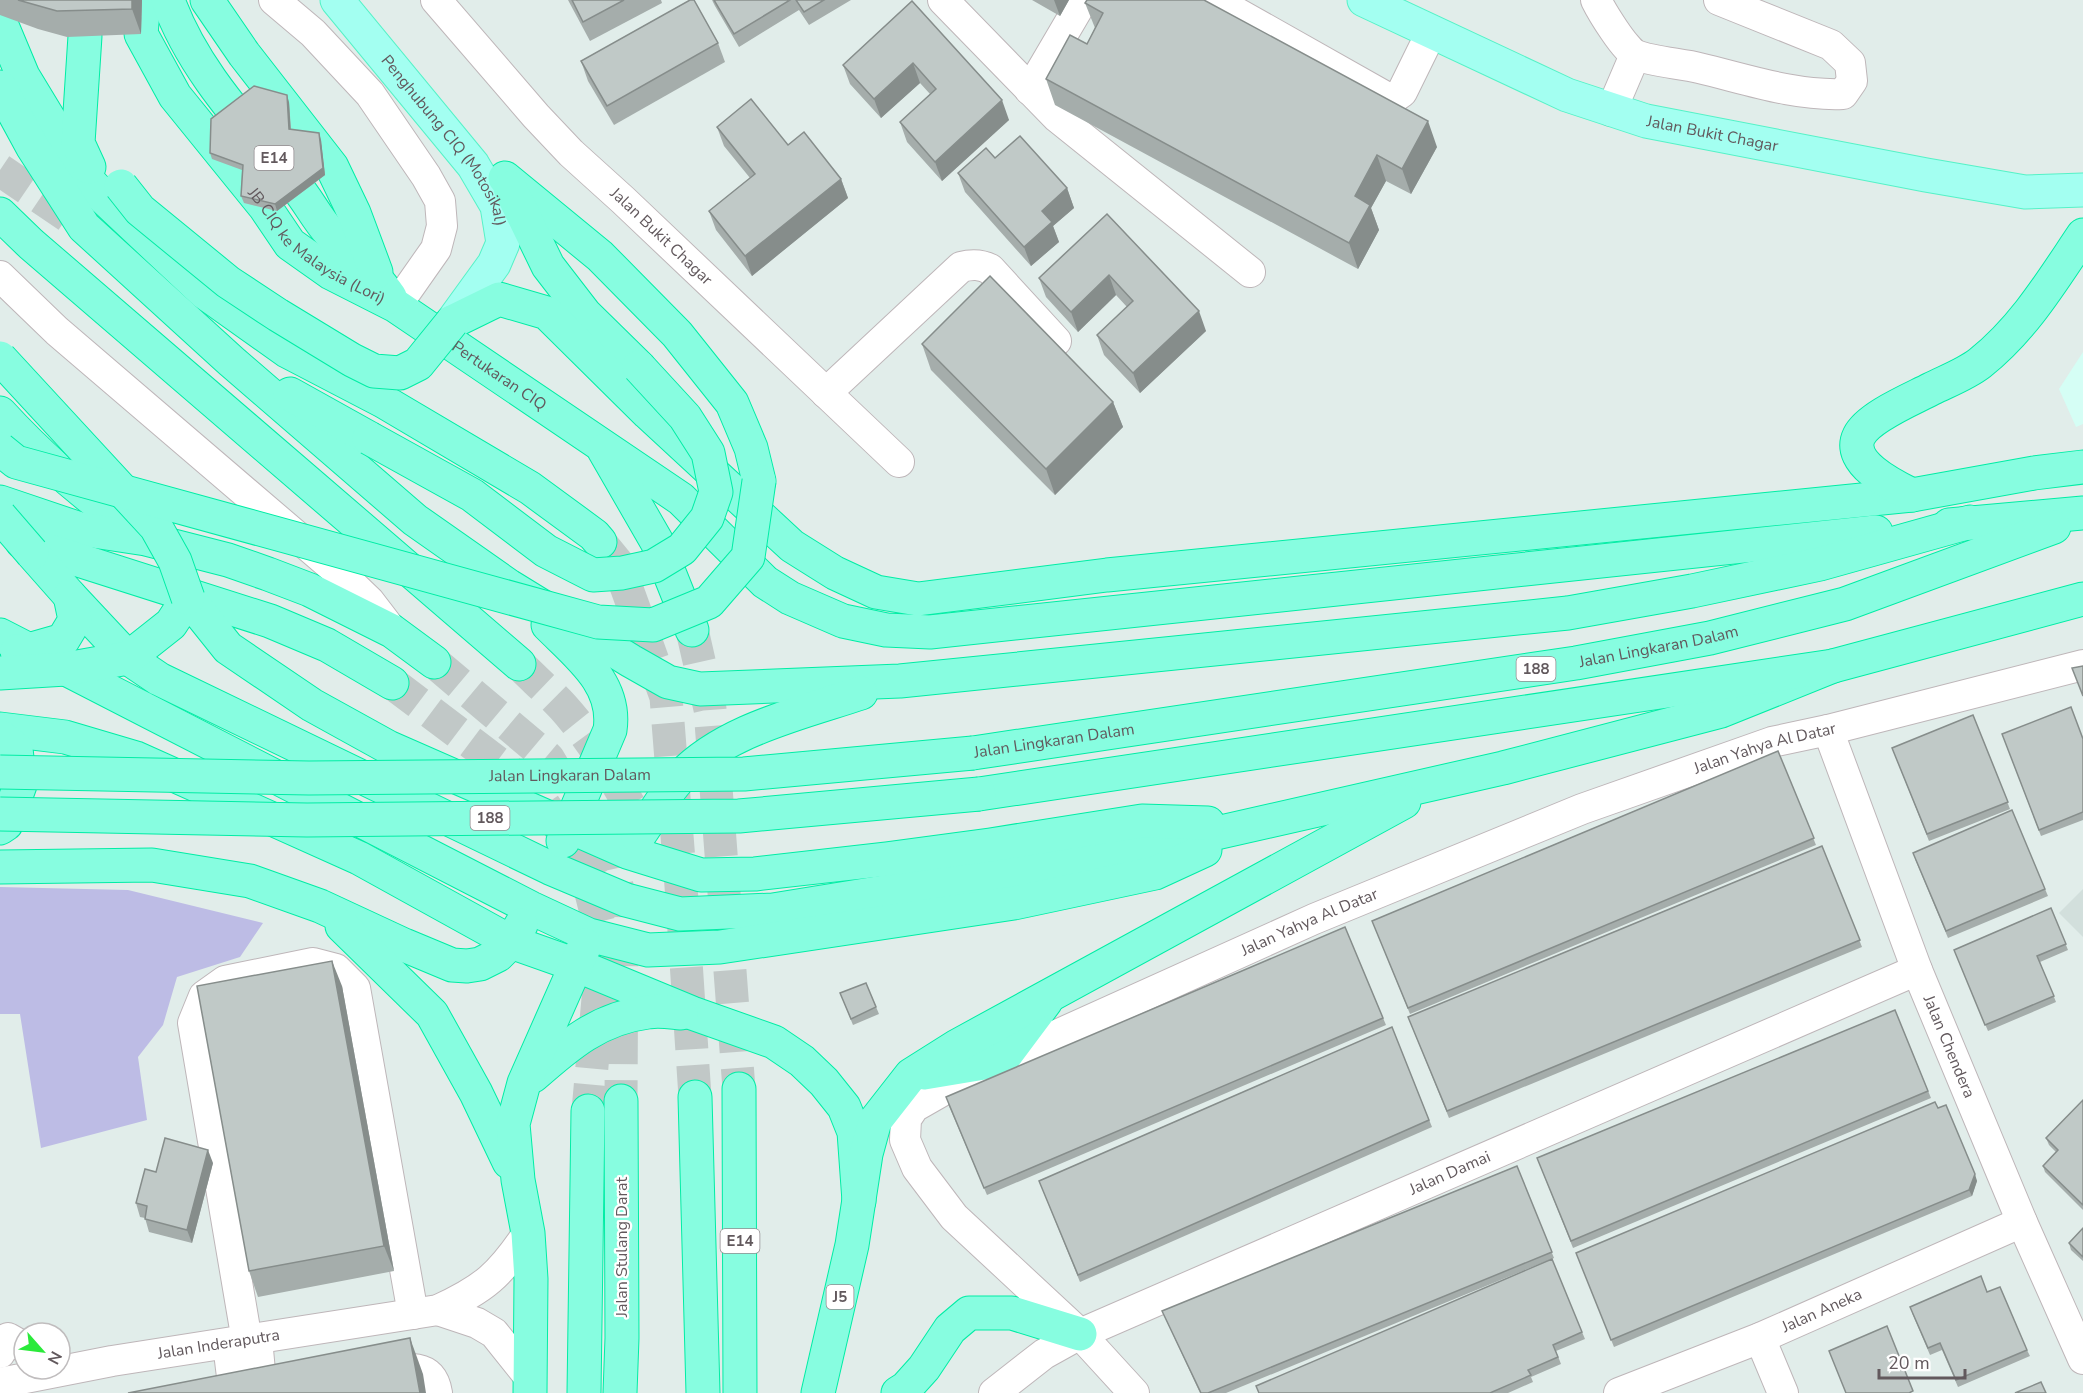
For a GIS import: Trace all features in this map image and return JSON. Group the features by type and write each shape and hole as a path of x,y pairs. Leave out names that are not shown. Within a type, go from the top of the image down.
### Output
{"highway":[{"name":"JB CIQ ke Malaysia (Lori)","path":"144,0 141,34 175,96 265,207 290,244 331,273 387,293"},
{"name":"JB CIQ ke Malaysia (Lori)","path":"168,0 175,21 213,83 303,195 328,231 387,293"},
{"name":"JB CIQ ke Malaysia (Lori)","path":"207,0 244,54 332,167 387,293"},
{"path":"0,21 23,76 83,175 147,216 228,282 278,315 374,371 400,373 418,364 452,322 499,299 547,313 648,413 792,546 836,573 876,592 918,598 1107,575 1912,495 2034,473 2083,467"},
{"path":"85,36 94,119 113,193 204,292 287,351 383,401 530,488 594,535 600,542"},
{"path":"0,87 32,146 84,227 231,361 415,520 508,586 668,682 699,689 900,681 1568,613 1692,591 1820,564 1970,522 2083,515"},
{"path":"231,361 472,495 546,551 593,574 622,573 654,566 682,549 706,518 716,492 708,453 685,417 639,367 585,314 548,266 505,178"},
{"path":"0,449 16,462 598,622 653,625 709,602 748,557 759,481 751,448 732,403 677,334 600,256 505,178"},
{"path":"0,214 519,664"},
{"path":"1912,495 1886,483 1859,456 1856,447 1859,435 1873,420 1979,364 2028,316 2083,235"},
{"name":"Pertukaran CIQ","path":"387,293 601,446 681,499 765,582 790,598 843,621 886,630 930,632 1970,522"},
{"path":"0,358 156,527 175,561 188,598 228,648 312,705 388,747 627,852 701,875 755,874 967,848 1142,821 1258,824"},
{"path":"0,413 53,467 97,505 146,539"},
{"path":"601,446 657,542 692,630"},
{"path":"0,502 80,529 146,539 228,560 268,574 310,590 392,631 434,662"},
{"name":"Jalan Lingkaran Dalam","path":"0,772 309,778 744,774 973,753 1576,663 1710,638 1845,604 2083,515"},
{"path":"0,516 128,658 159,679 550,868 626,900 680,914 773,910 1137,851 1503,768 1721,711 1833,666"},
{"path":"0,535 270,621 327,645 392,683"},
{"path":"0,867 152,865 250,881 320,906 404,945 452,964 467,966 480,964 498,955 511,942 531,908 570,827 610,730 612,715 600,681 589,666 508,586"},
{"path":"9,646 63,640 75,620 70,596"},
{"path":"0,673 66,669 128,658 171,624 188,598"},
{"name":"188","path":"0,814 307,820 739,816 980,794 1833,666 2083,599"},
{"path":"9,646 66,669 531,908 589,935 648,950 720,947 1014,903 1155,873 1258,824"},
{"path":"530,1385 531,1279 528,1233 518,1180 513,1124 524,1083 627,852 678,780 712,751 750,730 900,681"},
{"path":"0,729 65,737 136,758 359,858 511,942 576,965 692,1013 774,1042 802,1061 824,1082 844,1107 854,1132 859,1201"},
{"path":"0,736 16,749 20,785 6,824 0,828"},
{"path":"859,1201 866,1154 875,1121 911,1075 957,1046 1053,993 1440,783"},
{"path":"320,906 432,1014 476,1093 518,1180"},
{"path":"911,1075 1002,1060 1053,993"},
{"path":"524,1083 568,1044 606,1022 649,1012 692,1013"},
{"name":"E14","path":"739,1089 740,1393"},
{"name":"E14","path":"695,1097 703,1393"},
{"name":"Jalan Stulang Darat","path":"620,1393 622,1338 621,1101"},
{"path":"584,1393 588,1111"},
{"name":"J5","path":"818,1393 852,1245 859,1201"},
{"path":"898,1393 906,1388 924,1368 950,1329 969,1313 1012,1313 1080,1334"}],"main road":[{"name":"Penghubung CIQ (Motosikal)","path":"337,0 473,165 497,206 503,243 494,264 452,322"},
{"path":"363,0 505,178"},
{"name":"Jalan Bukit Chagar","path":"1364,0 1568,95 1646,121 2025,192 2083,190"}],"street":[{"path":"274,0 313,33 370,94 426,176 440,201 442,225 436,249 387,293"},
{"name":"Jalan Bukit Chagar","path":"436,0 571,153 898,462"},
{"path":"943,0 1058,117 1250,272"},
{"path":"1030,90 1083,0"},
{"path":"1214,0 1386,97 1395,97 1402,92 1431,33"},
{"path":"1596,0 1605,17 1635,55 1700,68 1766,85 1827,94 1843,94 1852,81 1850,63 1831,45 1719,0"},
{"path":"1611,111 1635,55"},
{"path":"826,393 961,267 969,265 980,264 990,269 1056,341"},
{"path":"0,276 57,331 342,575 369,601 392,631"},
{"name":"Jalan Yahya Al Datar","path":"1134,1393 1080,1334 954,1217 917,1168 905,1140 906,1119 915,1107 977,1071 1314,919 1582,809 1772,742 1828,730 2083,665"},
{"name":"Jalan Chendera","path":"1828,730 1917,970 2022,1222 2083,1359"},
{"path":"262,1393 244,1341 193,1023 204,996 225,981 313,963 336,969 356,988 426,1312"},
{"name":"Jalan Damai","path":"994,1393 1044,1354 1080,1334 1917,970"},
{"name":"Jalan Aneka","path":"1619,1393 1760,1338 2022,1222"},
{"name":"Jalan Inderaputra","path":"72,1367 426,1312 463,1299 498,1273 528,1233"},
{"name":"Jalan Inderaputra","path":"426,1312 477,1323 494,1333 530,1385"},
{"path":"0,1353 8,1338 12,1340"},
{"path":"1760,1338 1783,1393"},
{"path":"234,1393 244,1341"},
{"path":"352,1379 408,1368 423,1370 436,1383 437,1393"}],"shaded area":[{"path":"2083,352 2083,424 2076,427 2059,389"},
{"path":"0,887 128,890 263,923 240,957 177,977 163,1025 138,1057 147,1120 41,1148 20,1014 0,1014"},
{"path":"2083,889 2083,937 2059,913"}],"building":[{"path":"18,0 132,0 132,9 57,11"},
{"path":"572,0 624,0 583,22"},
{"path":"690,0 694,0 718,43 607,106 581,61"},
{"path":"714,0 790,0 734,34"},
{"path":"796,0 824,0 804,12"},
{"path":"1087,0 1204,0 1428,121 1402,169 1377,155 1355,196 1370,205 1349,243 1046,79 1070,35 1087,44 1103,13 1085,3"},
{"path":"912,1 1002,100 935,162 900,122 936,89 913,63 874,99 843,65"},
{"path":"254,86 287,95 289,129 319,133 323,168 275,204 241,196 243,165 210,153 211,119"},
{"path":"751,99 788,145 804,132 841,179 745,256 709,211 755,174 717,127"},
{"path":"1020,136 1067,188 1042,211 1052,222 1024,247 958,173 986,148 995,158"},
{"path":"1107,214 1199,311 1133,373 1097,335 1133,301 1109,275 1071,312 1039,278"},
{"path":"990,276 1113,402 1046,469 922,344"},
{"path":"2083,666 2083,696 2072,668"},
{"path":"2071,707 2083,739 2083,812 2039,830 2002,734"},
{"path":"1973,715 2008,802 1927,834 1892,748"},
{"path":"1778,751 1814,838 1408,1008 1372,921"},
{"path":"2012,810 2045,889 1946,931 1913,853"},
{"path":"1822,846 1860,940 1447,1111 1408,1017"},
{"path":"2051,908 2066,944 2037,956 2054,996 1985,1025 1954,950"},
{"path":"1345,927 1383,1018 984,1188 946,1097"},
{"path":"332,961 384,1246 249,1271 197,986"},
{"path":"866,983 876,1007 851,1019 840,993"},
{"path":"1895,1010 1928,1091 1571,1241 1537,1158"},
{"path":"1392,1027 1429,1120 1078,1275 1039,1181"},
{"path":"2083,1100 2083,1205 2043,1166 2058,1150 2046,1138"},
{"path":"1935,1102 1938,1108 1946,1105 1975,1174 1969,1190 1611,1340 1576,1253"},
{"path":"165,1138 208,1150 187,1230 145,1219 147,1206 136,1203 145,1169 156,1172"},
{"path":"1517,1166 1552,1252 1208,1393 1201,1393 1162,1311"},
{"path":"2083,1228 2083,1257 2069,1243"},
{"path":"1552,1259 1582,1332 1553,1345 1558,1357 1528,1370 1531,1375 1490,1393 1259,1393 1256,1386"},
{"path":"1981,1276 1987,1292 2000,1287 2027,1350 1956,1380 1940,1343 1928,1348 1910,1307"},
{"path":"1887,1326 1913,1391 1909,1393 1846,1393 1829,1351"},
{"path":"410,1338 420,1393 128,1393"},
{"path":"2041,1382 2046,1393 2015,1393"}],"tunnel":[{"path":"0,170 84,227"},
{"path":"600,542 618,564 666,697 695,1097"},
{"path":"692,630 710,709 739,1089"},
{"path":"434,662 548,758 613,867 622,909 621,1101"},
{"path":"519,664 563,707 588,738 620,788 648,841"},
{"path":"392,683 534,790 583,862 600,928 601,965 588,1111"}]}
